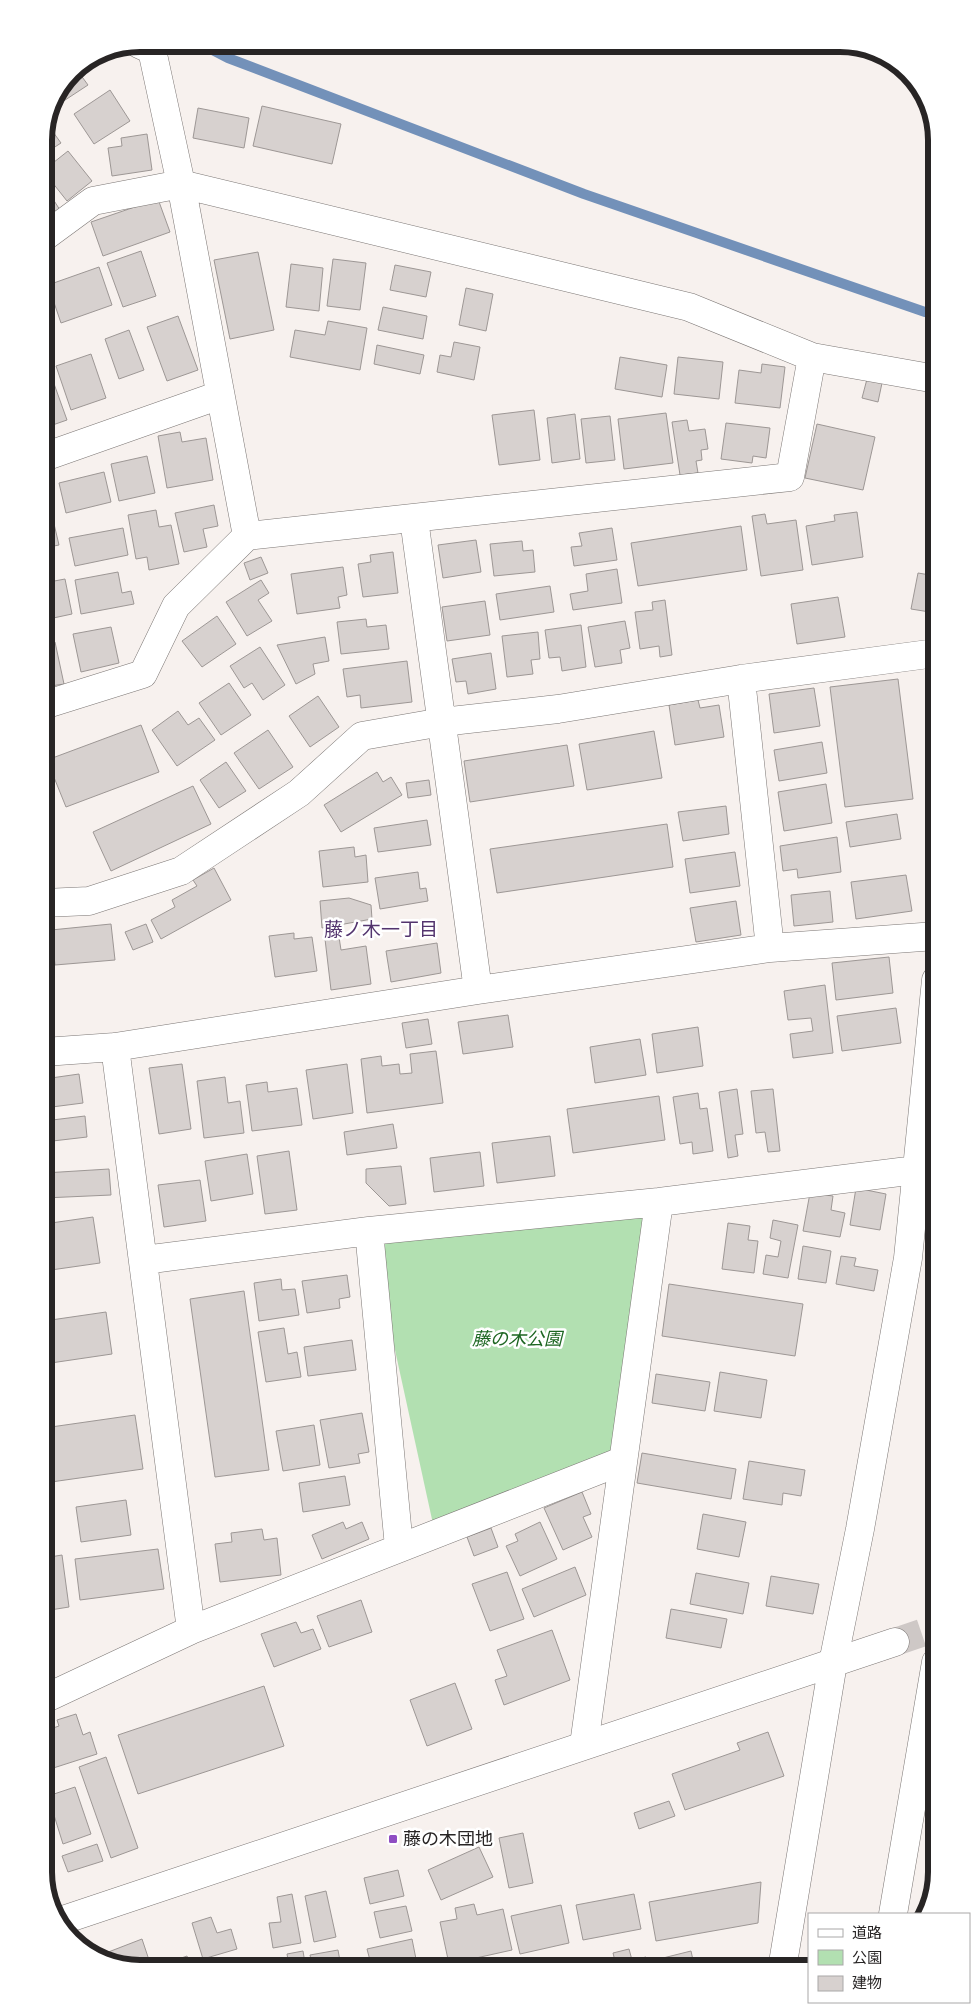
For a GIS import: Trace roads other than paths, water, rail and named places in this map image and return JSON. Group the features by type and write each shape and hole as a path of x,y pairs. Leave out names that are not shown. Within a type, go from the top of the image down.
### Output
{"main road":[{"path":"152,52 181,184 247,536"},
{"path":"53,230 93,201 181,184 689,307 812,357 928,378"},
{"path":"53,702 143,674 176,606 247,536 790,477 812,357"},
{"path":"53,453 220,395"},
{"path":"414,518 478,990"},
{"path":"53,903 90,901 181,870 299,793 362,736 442,722 558,709 740,679 928,653"},
{"path":"740,679 770,948"},
{"path":"52,1051 115,1047 478,990 770,948 928,937"},
{"path":"115,1047 191,1630"},
{"path":"784,1960 834,1663 908,1258 928,1056"},
{"path":"144,1260 369,1231 659,1202 916,1170"},
{"path":"584,1745 659,1202"},
{"path":"369,1231 399,1547"},
{"path":"52,1695 191,1630 622,1461"},
{"path":"66,1919 895,1642"},
{"path":"892,1913 928,1708"}],"waterway":[{"path":"217,52 584,194 925,312"}],"tunnel":[{"path":"895,1642 928,1631"}],"place":[{"name":"藤の木団地","path":"393,1839"}],"district":[{"name":"藤ノ木一丁目","path":"381,929"}],"park label":[{"name":"藤の木公園","path":"517,1339"}]}
